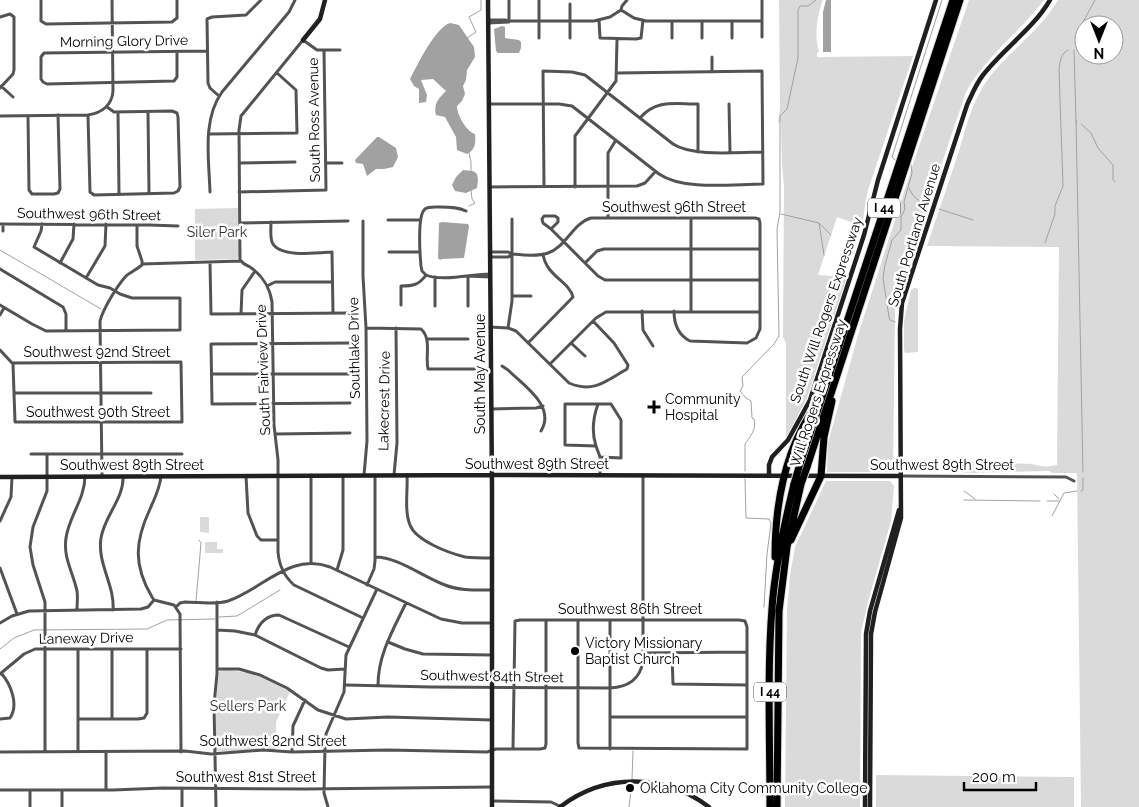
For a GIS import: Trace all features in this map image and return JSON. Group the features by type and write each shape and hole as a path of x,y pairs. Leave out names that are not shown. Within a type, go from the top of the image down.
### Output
{"highway":[{"name":"Will Rogers Expressway","path":"770,807 771,633 776,578 784,528 822,396 952,0"},
{"name":"Will Rogers Expressway","path":"803,467 838,370 960,0"},
{"path":"787,547 821,476 824,437 838,370"},
{"path":"776,578 775,547 784,475 794,446 822,396"},
{"name":"Will Rogers Expressway","path":"777,807 778,634 782,584 798,484"}],"main road":[{"path":"303,40 320,19 325,0"},
{"name":"South May Avenue","path":"488,0 492,475 492,807"},
{"name":"South Will Rogers Expressway","path":"769,475 769,465 772,457 788,440 810,400 864,235 878,180 936,0"},
{"name":"South Portland Avenue","path":"870,807 871,634 875,612 901,518 900,329 906,287 974,89 990,67 1036,20 1050,0"},
{"name":"Southwest 89th Street","path":"0,476 900,476"},
{"name":"South Portland Avenue","path":"865,807 866,634 870,611 900,509"},
{"path":"561,807 591,789 615,782 632,781 651,782 673,787 692,796 708,807"}],"street":[{"path":"40,0 42,22 46,24 171,22 176,20 177,0"},
{"path":"0,116 88,115 96,114 107,107 113,96 112,0"},
{"path":"219,96 208,85 208,18 246,15 261,0"},
{"path":"210,192 209,134 212,110 219,96 289,12 295,0"},
{"path":"509,21 510,0"},
{"path":"540,0 540,38"},
{"path":"488,21 599,20 610,17 621,10 627,0"},
{"path":"762,0 762,38"},
{"path":"570,4 570,38"},
{"path":"621,10 642,20 762,21"},
{"path":"0,18 12,14 14,17 14,71 1,87 13,97"},
{"path":"599,20 600,38 617,40 641,38 642,20"},
{"path":"672,21 672,38"},
{"path":"702,21 702,38"},
{"path":"732,21 732,38"},
{"path":"102,476 102,317 116,291 124,278 142,264 240,261 239,134 240,121 244,112 303,40 315,49 340,50"},
{"path":"576,187 575,137 616,81 618,73 617,40"},
{"name":"South Ross Avenue","path":"239,192 326,190 324,50"},
{"name":"Morning Glory Drive","path":"113,82 44,83 41,79 42,55 45,53 207,51"},
{"path":"113,82 174,81 176,80 177,52"},
{"path":"712,57 712,72"},
{"path":"544,186 543,71 570,72 592,79 678,148 698,152 762,152"},
{"path":"489,104 569,105 655,172 669,180 685,184 763,184 762,71 618,73"},
{"path":"209,134 297,133 296,90 277,72"},
{"path":"640,118 648,109 655,106 698,104 698,152"},
{"path":"729,104 730,152"},
{"path":"88,115 90,192 94,195 178,192 180,187 177,113 172,111 112,112 107,107"},
{"path":"118,112 119,194"},
{"path":"148,112 149,193"},
{"path":"28,116 30,193 57,194 59,190 58,115"},
{"path":"608,218 608,152 616,140"},
{"path":"240,163 295,162"},
{"path":"326,163 342,163"},
{"path":"489,187 640,186 647,182 655,172"},
{"path":"466,210 430,207 422,212 420,220 421,269 426,275 434,277 490,276"},
{"path":"551,229 558,222 558,218 555,216 544,216 542,221 598,276 605,280 760,280"},
{"path":"508,328 512,296 512,218"},
{"name":"Southwest 96th Street","path":"543,254 555,249 586,220 591,218 755,218 759,220 760,224 760,249"},
{"path":"691,218 691,312"},
{"path":"388,220 420,220"},
{"path":"240,223 348,221"},
{"name":"Southlake Drive","path":"363,221 367,441 364,475"},
{"path":"271,222 272,241 280,251 332,252 333,313"},
{"path":"2,224 3,231"},
{"name":"Southwest 96th Street","path":"2,224 137,224 178,226"},
{"path":"0,305 44,330 180,330 180,298 132,298 110,288 100,286 34,247 42,232 42,224"},
{"path":"60,263 74,237 74,224"},
{"path":"86,278 105,246 106,224"},
{"path":"137,224 137,244 142,264"},
{"path":"585,263 597,251 603,249 760,249 760,333 752,341 697,343 688,341 682,336 675,324 674,312"},
{"path":"389,252 420,252"},
{"path":"490,255 508,257 512,254 543,254 546,266 572,293 573,297 528,342"},
{"name":"South Fairview Drive","path":"240,261 255,271 267,286 271,295 275,434 278,450 278,540 279,559 283,571"},
{"path":"210,262 211,314 349,313"},
{"path":"0,269 64,307 66,331"},
{"path":"241,314 241,292 255,271"},
{"path":"401,306 401,286 418,284 426,275"},
{"path":"468,276 468,306"},
{"path":"434,277 435,306"},
{"path":"267,286 274,282 332,282"},
{"path":"512,296 531,296"},
{"path":"0,315 4,308"},
{"path":"642,311 643,330 653,346"},
{"path":"550,364 600,314 608,312 760,312"},
{"path":"490,327 508,328 516,331 569,383 583,386 604,384 627,369 628,366 628,362 614,343 593,321"},
{"path":"29,330 32,324"},
{"path":"366,328 419,328 425,333 427,339 428,369 491,369"},
{"name":"Lakecrest Drive","path":"394,475 397,443 396,328"},
{"path":"427,339 468,339"},
{"path":"350,343 211,344 212,404 350,404"},
{"path":"571,343 585,356"},
{"path":"0,350 13,363 14,393 152,393"},
{"name":"Southwest 92nd Street","path":"13,363 181,362 182,422"},
{"path":"502,366 543,406 546,420 541,431"},
{"path":"212,374 350,374"},
{"name":"Southwest 90th Street","path":"14,393 15,422 182,422"},
{"path":"596,446 565,445 565,404 611,404 622,420 621,458 600,457"},
{"path":"598,404 594,416 593,439 600,457 600,475"},
{"path":"491,409 536,408 543,406"},
{"path":"275,434 350,434"},
{"path":"30,454 182,454"},
{"path":"45,752 44,596 33,565 30,547 33,527 46,495 47,454"},
{"path":"311,475 311,563"},
{"path":"337,570 343,550 343,475"},
{"path":"367,584 374,569 375,557 375,475"},
{"path":"408,475 408,515 411,528 419,537 453,553 472,558 492,558"},
{"path":"640,684 635,680 641,670 643,653 643,475"},
{"path":"0,521 11,496 12,476"},
{"path":"77,610 77,591 68,567 65,547 68,529 84,492 85,476"},
{"path":"113,610 112,592 101,561 100,542 105,524 122,486 123,476"},
{"path":"160,476 160,487 141,528 138,559 140,570 154,600 176,607 181,616 181,752"},
{"path":"246,476 248,513 257,536 261,540 278,540"},
{"name":"Southwest 89th Street","path":"900,476 1066,477 1074,481"},
{"path":"375,557 388,558 452,587 466,590 492,590"},
{"path":"176,607 180,603 186,602 223,602 235,598 283,571 299,564 311,563 322,564 337,570 446,620 462,623 492,623"},
{"path":"0,568 4,584 17,614"},
{"path":"283,571 287,578 296,586 363,618"},
{"path":"328,807 324,788 326,734 342,699 346,685 345,656 377,589"},
{"path":"0,623 17,614 29,611 143,609 154,600"},
{"path":"216,807 214,705 217,669 217,602"},
{"path":"378,685 379,664 406,603"},
{"path":"255,635 265,619 273,615 279,615 349,647"},
{"path":"546,620 546,688"},
{"path":"578,620 579,748 746,749 746,652 643,653"},
{"path":"610,620 610,749"},
{"name":"Southwest 86th Street","path":"514,688 515,621 745,621 746,652"},
{"path":"217,630 239,631 255,635 318,668 328,670 346,669"},
{"path":"388,642 426,654 492,655"},
{"name":"Laneway Drive","path":"1,674 26,652 35,649 181,649"},
{"path":"78,649 78,752"},
{"path":"112,649 112,719"},
{"path":"78,720 141,719 145,716 147,649"},
{"path":"672,653 673,684 746,685"},
{"path":"217,669 239,669 260,675 287,688 318,710 352,719 492,720"},
{"path":"0,719 10,718 13,709 12,690 9,682 1,674"},
{"name":"Southwest 84th Street","path":"346,685 610,688 624,686 635,680"},
{"path":"514,688 514,749"},
{"name":"Southwest 82nd Street","path":"0,752 181,752 215,754 258,750 292,752 387,750 434,752 545,748 546,688"},
{"path":"292,752 293,726 305,700"},
{"path":"610,717 746,717"},
{"path":"106,752 106,790"},
{"name":"Southwest 81st Street","path":"0,790 492,787"},
{"path":"182,788 182,807"},
{"path":"30,790 30,807"},
{"path":"62,790 62,807"},
{"path":"492,801 551,802 561,807"}],"green space":[{"path":"779,0 823,0 817,26 817,46 819,51 817,57 913,56 867,193 862,226 837,217 818,275 847,277 807,398 786,438 786,343 783,337 784,187 781,121 778,123 780,108"},
{"path":"969,0 1044,0 983,67 966,92 898,293 895,311 893,470 888,472 827,472 828,443 858,335 912,167"},
{"path":"1058,0 1139,0 1139,807 1081,807 1077,473 1052,473 1049,471 965,473 959,470 958,462 1032,464 1039,466 1057,465 1059,247 927,246 970,116 980,92 997,68 1040,24"},
{"name":"Siler Park","path":"238,208 239,256 237,259 195,260 195,209"},
{"path":"914,288 918,290 918,352 905,353 904,321 911,290"},
{"path":"826,481 890,481 894,486 891,521 861,633 860,807 785,807 787,610 790,575 795,547"},
{"path":"200,517 209,517 209,533 200,532"},
{"path":"205,542 217,542 217,549 223,549 223,553 205,553"},
{"name":"Sellers Park","path":"221,670 239,671 257,676 290,692 276,722 276,750 216,751 216,703 219,672"},
{"path":"876,775 1074,777 1074,807 876,807"}],"shaded area":[{"path":"826,0 831,0 831,52 823,52 823,12"},
{"path":"450,23 459,25 474,47 475,57 467,70 463,86 465,94 457,106 463,123 475,134 474,146 467,154 457,150 456,137 445,117 436,115 436,104 446,91 433,79 421,80 427,95 426,102 419,103 419,89 414,86 410,79 433,39 444,26"},
{"path":"502,26 505,27 505,38 521,42 519,53 498,53 496,51 494,29"},
{"path":"377,137 396,148 398,157 393,167 376,169 367,176 363,164 356,163 355,160"},
{"path":"463,170 473,171 477,174 478,180 477,188 466,193 455,191 452,185 456,177"},
{"path":"439,223 468,224 464,258 440,260 438,258"}],"waterway":[{"path":"467,38 476,32 469,17 481,10 481,0"},
{"path":"745,471 745,444 752,433 755,423 752,418 751,401 740,391 743,386 742,377 774,344 779,336 777,229 780,212 780,116 787,109 798,58 798,10 800,6 808,6 816,0"},
{"path":"895,160 892,157 942,0"},
{"path":"1087,15 1095,0"},
{"path":"1045,243 1055,214 1055,206 1063,186 1059,69 1062,55 1068,50"},
{"path":"1074,65 1077,123"},
{"path":"1076,120 1083,472"},
{"path":"1081,124 1091,133 1098,148 1113,165 1113,180 1115,182"},
{"path":"469,153 471,171"},
{"path":"895,322 890,320 889,317 883,278 892,240 901,230 901,217 905,209 904,202 912,173 911,165"},
{"path":"909,188 917,199 928,205"},
{"path":"469,206 475,203 472,199 471,190"},
{"path":"939,209 973,220"},
{"path":"781,214 819,223 824,255"},
{"path":"819,223 831,235"},
{"path":"0,250 101,309"},
{"path":"1081,491 1083,490 1083,478"},
{"path":"745,479 746,518 769,519 771,523 764,607"},
{"path":"964,491 975,499"},
{"path":"1052,516 1064,493 1077,491"},
{"path":"1054,494 1059,499"},
{"path":"964,500 1040,501"},
{"path":"1047,501 1059,501"},
{"path":"196,601 201,543 199,540"},
{"path":"219,617 237,616 280,590"},
{"path":"0,649 14,638 34,630 147,629 167,620 215,619"},
{"path":"632,779 633,751"},
{"path":"629,807 632,783"}],"place":[{"name":"Community Hospital","path":"654,407"},
{"name":"Victory Missionary Baptist Church","path":"575,651"},
{"name":"Oklahoma City Community College","path":"630,788"}]}
